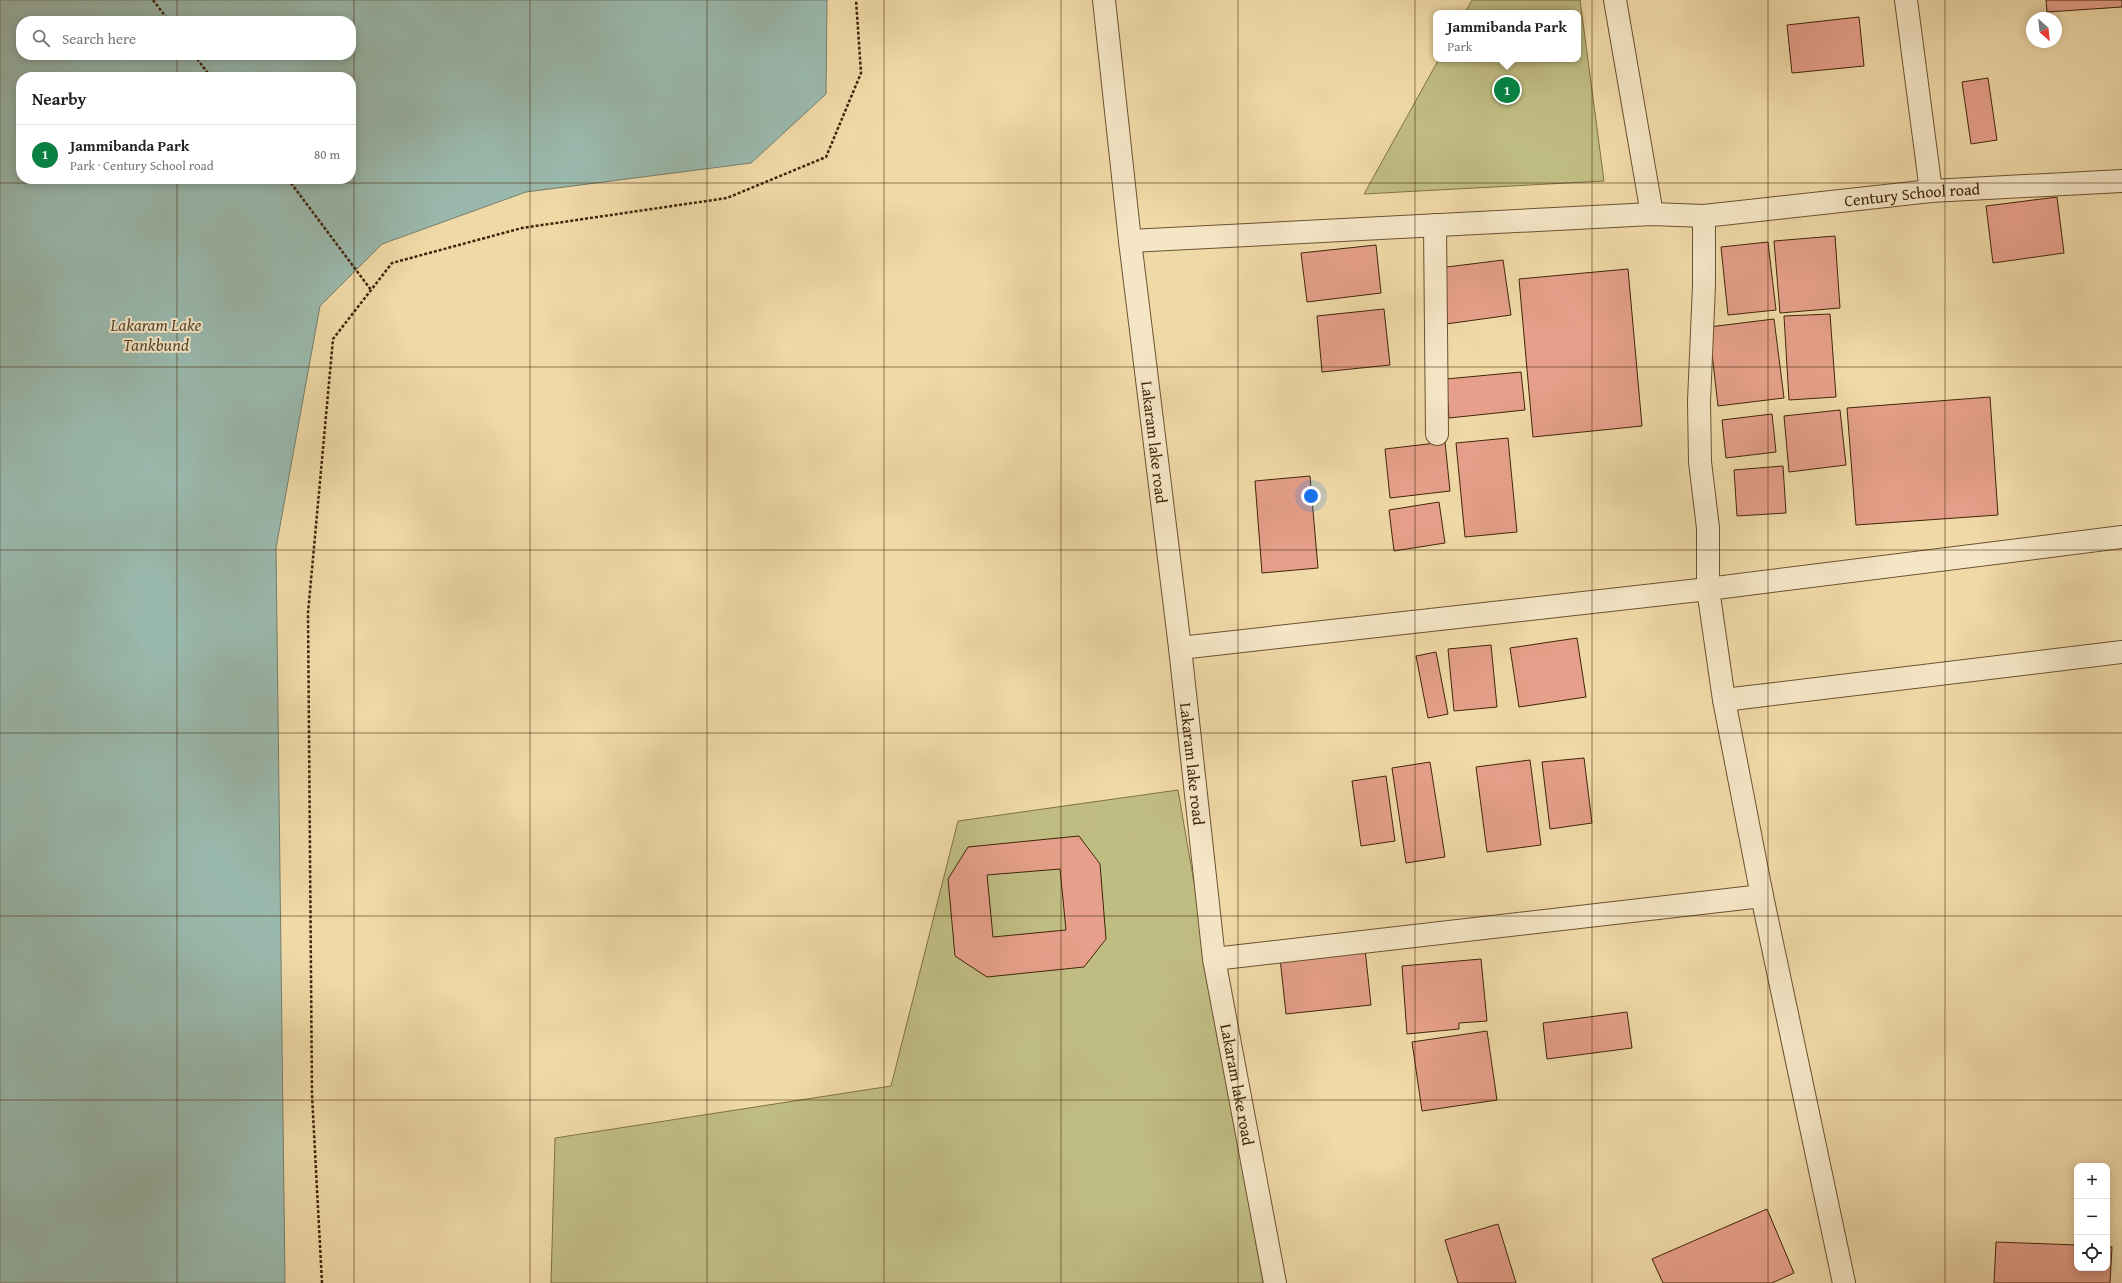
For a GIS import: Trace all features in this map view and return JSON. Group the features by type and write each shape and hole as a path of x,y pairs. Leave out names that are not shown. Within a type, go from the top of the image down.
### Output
{"street":[{"name":"Lakaram lake road","path":"1104,0 1130,241 1180,648 1214,959 1275,1283"},
{"path":"1614,0 1652,214"},
{"path":"1906,0 1931,191"},
{"name":"Century School road","path":"1130,241 1652,214 1704,216 1931,191 2122,181"},
{"path":"1704,216 1704,286 1699,402 1700,462 1708,528 1708,589 1724,700 1762,896 1844,1283"},
{"path":"1435,225 1437,434"},
{"path":"1180,648 1708,589 2122,537"},
{"path":"1724,700 2122,652"},
{"path":"1214,959 1762,896"}],"path":[{"path":"153,0 165,16"},
{"path":"322,1283 312,1095 308,613 333,339 392,263 522,228 727,198 826,157 861,73 856,0"},
{"path":"198,60 207,72"},
{"path":"292,184 371,290"}],"shaded area":[{"path":"1472,0 1580,0 1604,181 1364,194 1437,62 1581,62 1581,10 1467,10"},
{"path":"1178,790 1263,1283 551,1283 555,1138 891,1086 958,821"}],"water":[{"name":"Lakaram Lake Tankbund","path":"0,0 827,0 826,94 751,163 526,192 382,244 320,306 276,548 285,1283 0,1283"}],"building":[{"path":"2046,0 2122,0 2122,7 2047,12"},
{"path":"1859,17 1864,66 1792,73 1787,25"},
{"path":"1988,78 1997,140 1971,144 1962,82"},
{"path":"2057,197 2064,253 1993,263 1986,206"},
{"path":"1835,236 1840,308 1780,313 1774,241"},
{"path":"1768,242 1776,310 1728,315 1721,247"},
{"path":"1376,245 1381,293 1307,302 1301,253"},
{"path":"1503,260 1511,315 1446,324 1439,268"},
{"path":"1628,269 1642,426 1533,437 1519,279"},
{"path":"1384,309 1390,365 1322,372 1317,316"},
{"path":"1830,314 1836,397 1789,400 1784,316"},
{"path":"1774,319 1784,398 1718,406 1709,327"},
{"path":"1521,372 1525,410 1449,418 1446,379"},
{"path":"1990,397 1998,515 1856,525 1847,408"},
{"path":"1840,410 1846,465 1789,472 1784,416"},
{"path":"1772,414 1776,452 1726,458 1722,420"},
{"path":"1508,438 1517,532 1465,537 1456,443"},
{"path":"1445,442 1450,491 1390,498 1385,449"},
{"path":"1783,466 1786,513 1737,516 1734,470"},
{"path":"1310,476 1318,568 1262,573 1255,481"},
{"path":"1439,502 1445,543 1394,551 1389,510"},
{"path":"1577,638 1586,697 1519,707 1510,648"},
{"path":"1491,645 1497,707 1454,711 1448,649"},
{"path":"1436,652 1448,714 1428,718 1416,656"},
{"path":"1584,758 1592,823 1550,829 1542,762"},
{"path":"1530,760 1541,845 1487,852 1476,767"},
{"path":"1430,762 1445,857 1406,863 1392,768"},
{"path":"1386,776 1395,841 1361,846 1352,781"},
{"path":"1079,836 1100,864 1106,939 1084,967 987,977 955,956 948,879 968,847","holes":["1060,869 1066,930 993,937 987,875"]},
{"path":"1365,949 1371,1005 1286,1014 1280,958"},
{"path":"1481,959 1487,1021 1459,1023 1459,1029 1407,1034 1402,966"},
{"path":"1627,1012 1632,1048 1547,1059 1543,1023"},
{"path":"1487,1031 1497,1100 1422,1111 1412,1042"},
{"path":"1767,1209 1794,1273 1772,1283 1663,1283 1652,1259"},
{"path":"1498,1224 1516,1283 1458,1283 1445,1240"},
{"path":"1996,1242 2074,1245 2074,1271 2110,1271 2110,1247 2112,1247 2110,1283 1994,1283"}],"place":[{"name":"Jammibanda Park","path":"1507,90"}]}
